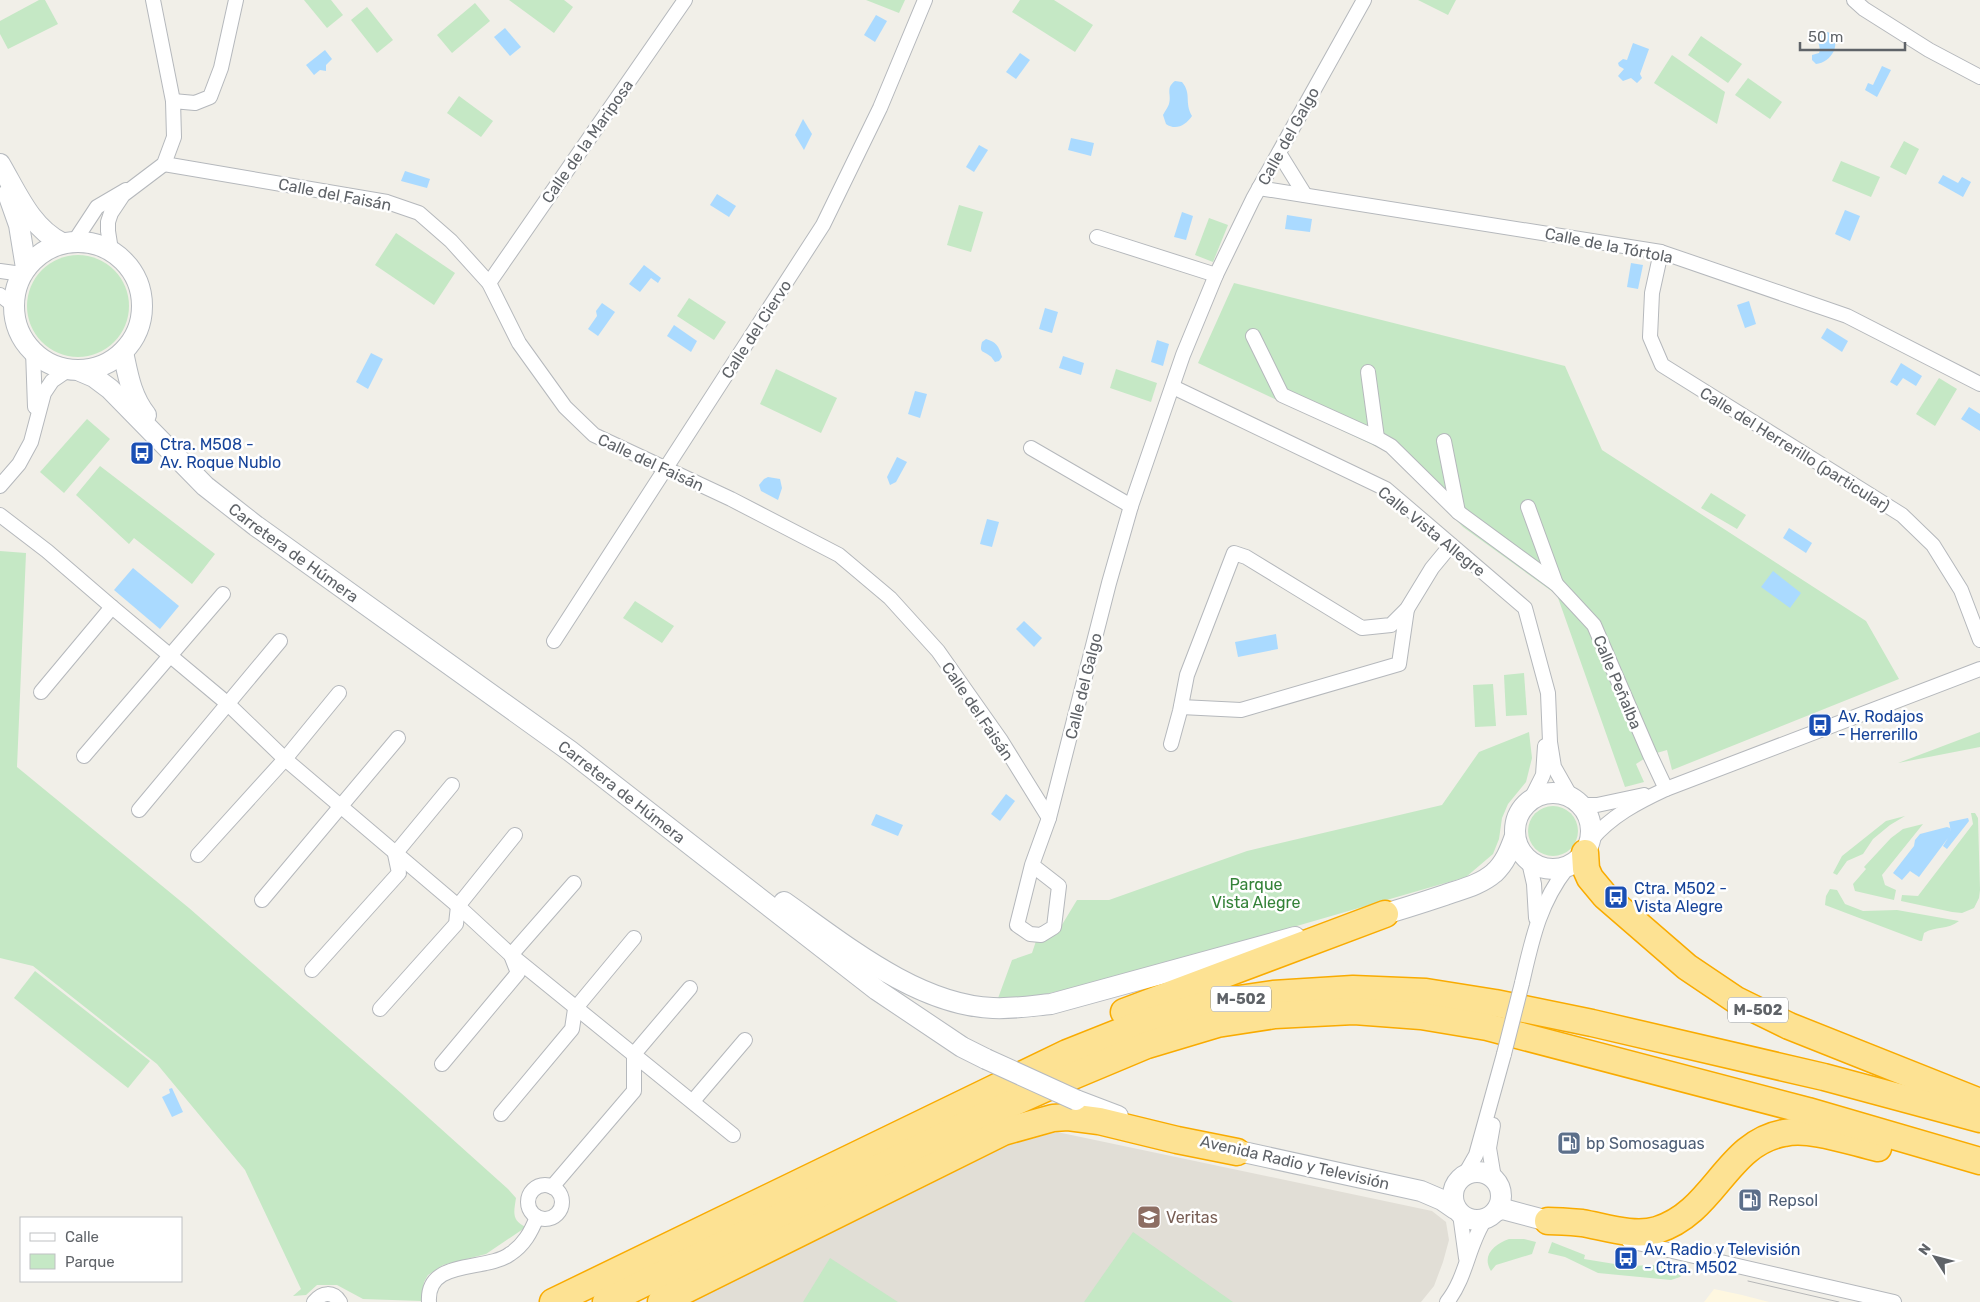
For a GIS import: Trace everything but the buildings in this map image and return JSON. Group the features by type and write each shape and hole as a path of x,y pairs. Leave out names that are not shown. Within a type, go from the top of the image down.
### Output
{"highway":[{"name":"M-502","path":"1581,853 1590,878 1606,896 1686,967 1736,1000 1789,1026 1980,1102"},
{"name":"M-502","path":"828,1169 946,1097 1088,1026 1385,914"},
{"name":"M-502","path":"553,1302 1068,1053 1140,1024 1211,1003 1273,994 1353,989 1426,992 1495,1003 1592,1022 1824,1077 1980,1119"},
{"name":"M-502","path":"606,1302 990,1113 1073,1076 1147,1045 1218,1024 1275,1015 1354,1011 1421,1016 1487,1027 1808,1111 1980,1161"},
{"path":"661,1302 994,1136 1026,1125 1053,1118 1086,1119 1237,1152"},
{"path":"1548,1221 1566,1221 1642,1232 1656,1230 1682,1220 1693,1211 1746,1151 1758,1142 1785,1132 1813,1134 1980,1172"}],"main road":[{"path":"0,164 38,227 49,237 68,242 92,243 111,250 125,262 135,276 142,293 142,313 137,331 123,352 104,364 74,370"},
{"path":"0,171 19,225 24,271"},
{"path":"68,242 37,256 24,271 15,292 6,300 22,338 33,351 48,363 94,377 110,390 181,461"},
{"path":"123,352 129,382 138,404 181,461"},
{"name":"Carretera de Húmera","path":"181,461 205,486 256,526 570,751 877,990 962,1047 1076,1100"},
{"path":"570,751 886,972 926,992 964,1003 991,1008 1010,1009 1051,1004 1281,940 1385,914 1480,882 1501,865 1511,848 1515,836 1517,817 1530,801 1537,796 1552,793 1576,801 1588,814 1591,824 1581,853 1550,870 1529,862 1520,852 1515,836"},
{"name":"Avenida Radio y Televisión","path":"1076,1100 1130,1120 1237,1152 1399,1185 1431,1194 1458,1211"},
{"path":"1491,1214 1500,1204 1502,1195 1494,1178 1481,1173 1464,1176 1458,1182 1454,1191 1458,1211 1472,1220 1491,1214 1503,1209 1548,1221"}],"street":[{"path":"111,250 108,222 111,213 123,195 164,164 174,138 173,101 153,0"},
{"path":"173,101 195,104 210,97 221,68 236,0"},
{"name":"Calle de la Mariposa","path":"489,283 685,0"},
{"name":"Calle del Ciervo","path":"554,641 823,225 880,108 925,0"},
{"name":"Calle del Galgo","path":"1032,865 1059,886 1054,927 1041,935 1030,934 1017,925 1032,865 1049,818 1109,583 1131,506 1183,355 1216,275 1259,188 1364,0"},
{"path":"1854,0 1864,10 1929,50 1980,77"},
{"path":"1279,153 1305,195"},
{"name":"Calle del Faisán","path":"164,164 388,202 419,213 451,241 489,283 519,343 565,407 594,436 731,499 839,555 890,598 938,651 1000,740 1049,818"},
{"path":"68,242 97,207 135,185"},
{"name":"Calle de la Tórtola","path":"1259,188 1661,252 1847,316 1980,384"},
{"path":"1097,237 1216,275"},
{"name":"Calle del Herrerillo (particular)","path":"1661,252 1652,294 1650,338 1662,365 1902,515 1933,545 1960,590 1980,640"},
{"path":"0,271 24,271"},
{"name":"Calle Peñalba","path":"1254,336 1282,395 1391,446 1458,512 1556,584 1594,625 1666,789"},
{"path":"33,351 36,423"},
{"path":"0,486 19,464 31,442 44,393 52,381 74,370"},
{"path":"1368,372 1377,438"},
{"name":"Calle Vista Allegre","path":"1173,387 1386,489 1525,608 1548,693 1550,742 1554,767 1576,801"},
{"path":"1444,441 1458,512"},
{"path":"1031,448 1131,506"},
{"name":"Calle Peñalba","path":"1528,507 1556,584"},
{"path":"0,515 47,551 112,608 228,704 284,759 458,906 511,956 733,1135"},
{"path":"1172,744 1187,675 1234,553 1246,557 1362,628 1390,626 1407,610 1432,568 1451,546"},
{"path":"84,756 223,594"},
{"path":"41,692 112,608"},
{"path":"1181,707 1241,710 1399,664 1407,610"},
{"path":"139,810 280,641"},
{"path":"1464,1176 1476,1155 1537,923 1548,894 1599,830 1625,810 1666,789 1980,669"},
{"path":"198,855 284,759 339,693"},
{"name":"Calle Vista Allegre","path":"1530,801 1543,775 1548,693"},
{"path":"262,900 398,738"},
{"path":"395,854 452,785"},
{"path":"1576,801 1610,803 1666,789"},
{"path":"380,1009 456,924 458,906 515,835"},
{"path":"312,970 399,873 395,854"},
{"path":"1529,862 1534,884 1537,923"},
{"path":"511,956 574,883"},
{"path":"501,1114 572,1029 575,1009 634,938"},
{"path":"442,1064 518,973 511,956"},
{"path":"552,1187 634,1091 634,1054 690,988"},
{"path":"693,1101 745,1040"},
{"path":"1494,1178 1489,1160 1489,1148 1505,1061 1504,1054"},
{"path":"540,1186 552,1187 560,1195 562,1201 558,1212 548,1218 537,1217 529,1209 528,1198 530,1194 540,1186"},
{"path":"1458,1211 1466,1263"},
{"path":"1447,1302 1456,1290 1475,1236 1491,1214"},
{"path":"429,1302 429,1292 435,1279 452,1270 481,1265 509,1256 528,1237 537,1217"},
{"path":"1548,1221 1664,1250 1894,1302"},
{"path":"314,1302 319,1296 326,1294 334,1296 340,1302"}],"shaded area":[{"name":"Veritas","path":"1057,1132 1432,1211 1446,1222 1449,1240 1443,1262 1434,1286 1421,1302 689,1302 997,1148"},
{"path":"1714,1289 1742,1295 1769,1302 1704,1302"}],"green space":[{"path":"39,0 45,0 58,24 8,49 0,34 0,21"},
{"path":"304,0 331,0 343,15 327,28"},
{"path":"509,0 564,0 573,7 554,33"},
{"path":"866,0 905,0 899,13"},
{"path":"1020,0 1054,0 1093,25 1075,52 1012,12"},
{"path":"1418,0 1456,0 1448,15"},
{"path":"475,3 490,21 452,53 437,35"},
{"path":"367,7 393,40 377,53 351,20"},
{"path":"1701,36 1742,64 1728,83 1688,55"},
{"path":"1672,55 1725,92 1717,124 1654,83"},
{"path":"1748,78 1782,102 1770,119 1735,95"},
{"path":"459,96 493,121 481,137 447,113"},
{"path":"1904,141 1919,149 1906,175 1890,167"},
{"path":"1841,161 1880,177 1871,197 1832,181"},
{"path":"959,205 983,212 971,252 947,245"},
{"path":"1209,218 1228,225 1213,262 1195,255"},
{"path":"396,233 455,273 434,305 375,265"},
{"path":"78,255 97,259 114,270 125,287 129,306 125,325 114,342 97,353 78,357 59,353 42,342 31,325 27,306 31,287 42,270 59,259"},
{"path":"1234,283 1565,366 1602,450 1866,621 1899,679 1672,770 1667,750 1650,755 1636,764 1644,782 1625,787 1557,595 1463,527 1392,454 1198,363"},
{"path":"689,298 726,322 714,340 677,316"},
{"path":"776,369 837,398 821,433 760,404"},
{"path":"1116,369 1157,383 1151,402 1110,388"},
{"path":"1939,378 1957,389 1935,426 1916,414"},
{"path":"87,419 110,439 64,493 40,472"},
{"path":"100,466 215,554 192,584 134,538 129,544 76,495"},
{"path":"1711,493 1746,515 1737,529 1701,508"},
{"path":"0,551 26,553 17,767 189,908 401,1093 516,1198 514,1211 516,1218 526,1227 486,1254 443,1265 428,1275 424,1282 422,1301 363,1299 337,1285 317,1285 306,1295 293,1296 301,1289 245,1170 157,1064 33,966 0,958"},
{"path":"635,601 674,626 662,643 623,618"},
{"path":"1524,673 1527,715 1506,716 1504,675"},
{"path":"1493,684 1496,726 1475,727 1473,685"},
{"name":"Parque Vista Alegre","path":"1529,732 1532,758 1526,782 1508,804 1502,818 1499,839 1493,854 1466,877 1127,975 1003,1004 997,1001 1012,960 1032,953 1036,941 1057,933 1077,900 1109,900 1247,851 1442,805 1479,752"},
{"path":"1980,732 1980,747 1898,763"},
{"path":"1548,806 1558,806 1571,813 1578,826 1578,836 1571,849 1558,856 1548,856 1539,852 1532,845 1528,836 1528,826 1532,817 1539,810"},
{"path":"1971,813 1975,813 1978,818 1980,890 1979,898 1974,908 1962,913 1901,901 1902,895 1918,896 1973,824"},
{"path":"1905,816 1873,839 1863,854 1847,861 1837,875 1833,873 1842,856 1886,821"},
{"path":"1923,824 1882,875 1885,885 1896,890 1894,900 1855,891 1853,884 1866,869 1864,867 1891,838 1903,829"},
{"path":"1830,889 1837,890 1845,904 1863,911 1897,910 1959,921 1950,926 1933,929 1924,933 1922,941 1920,941 1825,905 1826,896"},
{"path":"35,971 150,1061 128,1088 14,998"},
{"path":"1133,1232 1233,1302 1084,1302"},
{"path":"1509,1239 1524,1239 1536,1242 1532,1254 1496,1265 1491,1271 1488,1260 1491,1251"},
{"path":"1552,1242 1585,1255 1584,1259 1627,1266 1657,1265 1686,1271 1680,1277 1671,1280 1598,1273 1565,1257 1548,1253"},
{"path":"830,1258 898,1302 803,1302"}],"water":[{"path":"876,15 887,21 875,42 864,35"},
{"path":"505,28 521,47 510,56 494,37"},
{"path":"1828,32 1835,41 1834,51 1826,60 1816,64 1812,60 1812,55 1819,53 1818,40 1820,35"},
{"path":"1633,43 1649,49 1640,74 1642,78 1637,83 1631,78 1623,81 1618,76 1624,69 1618,63 1623,59 1627,60"},
{"path":"325,50 332,59 326,65 326,71 320,70 314,75 306,65"},
{"path":"1020,53 1030,60 1016,79 1006,72"},
{"path":"1882,66 1891,70 1877,97 1865,90 1868,83 1873,85"},
{"path":"1175,81 1182,82 1187,90 1188,106 1192,116 1184,124 1173,127 1166,124 1163,115 1170,101 1170,86"},
{"path":"803,119 812,134 804,150 795,135"},
{"path":"1071,138 1094,143 1091,156 1068,150"},
{"path":"979,145 988,150 974,172 966,167"},
{"path":"405,171 430,179 427,188 401,181"},
{"path":"1943,175 1958,183 1962,177 1971,182 1963,197 1938,183"},
{"path":"717,194 736,206 729,217 710,205"},
{"path":"1845,210 1860,216 1850,241 1835,234"},
{"path":"1182,212 1193,216 1186,240 1174,237"},
{"path":"1287,215 1312,219 1310,232 1285,229"},
{"path":"1631,263 1643,265 1638,289 1627,287"},
{"path":"644,265 661,278 658,283 651,278 640,292 629,284"},
{"path":"1749,301 1756,324 1745,328 1737,305"},
{"path":"602,303 615,312 598,336 588,329 597,316 596,311"},
{"path":"1045,308 1058,312 1052,333 1039,329"},
{"path":"674,325 697,341 691,352 667,336"},
{"path":"1827,328 1848,341 1842,352 1821,338"},
{"path":"986,339 995,343 998,347 1002,357 999,361 995,362 991,356 981,350 982,342"},
{"path":"1157,340 1169,344 1163,366 1151,362"},
{"path":"371,353 383,359 368,389 356,382"},
{"path":"1063,356 1084,363 1081,375 1059,368"},
{"path":"1901,363 1922,376 1916,386 1903,378 1897,386 1890,382"},
{"path":"915,391 927,394 920,418 908,414"},
{"path":"1969,407 1980,414 1980,431 1961,419"},
{"path":"897,457 907,462 896,482 890,485 887,477"},
{"path":"768,477 780,479 782,488 778,500 761,491 759,485"},
{"path":"987,519 999,522 992,547 980,544"},
{"path":"1789,528 1812,543 1806,553 1783,538"},
{"path":"133,568 179,606 160,629 114,590"},
{"path":"1773,571 1801,593 1790,608 1761,587"},
{"path":"1024,621 1042,638 1034,647 1016,629"},
{"path":"1276,634 1278,649 1238,657 1235,642"},
{"path":"1006,794 1015,801 1000,821 991,814"},
{"path":"876,814 903,825 898,836 871,825"},
{"path":"1968,818 1969,821 1947,849 1943,846 1948,838 1919,877 1910,871 1902,880 1893,873 1914,846 1915,840 1920,834 1947,827 1950,828 1951,832 1949,822"},
{"path":"172,1088 183,1112 172,1117 162,1097 170,1093 169,1089"}],"tram line":[{"path":"1748,1281 1839,1302"}],"place":[{"name":"Ctra. M508 - Av. Roque Nublo","path":"142,453"},
{"name":"Av. Rodajos - Herrerillo","path":"1820,725"},
{"name":"Ctra. M502 - Vista Alegre","path":"1616,897"},
{"name":"bp Somosaguas","path":"1569,1143"},
{"name":"Repsol","path":"1750,1200"},
{"name":"Veritas","path":"1149,1217"},
{"name":"Av. Radio y Televisión - Ctra. M502","path":"1626,1258"}]}
